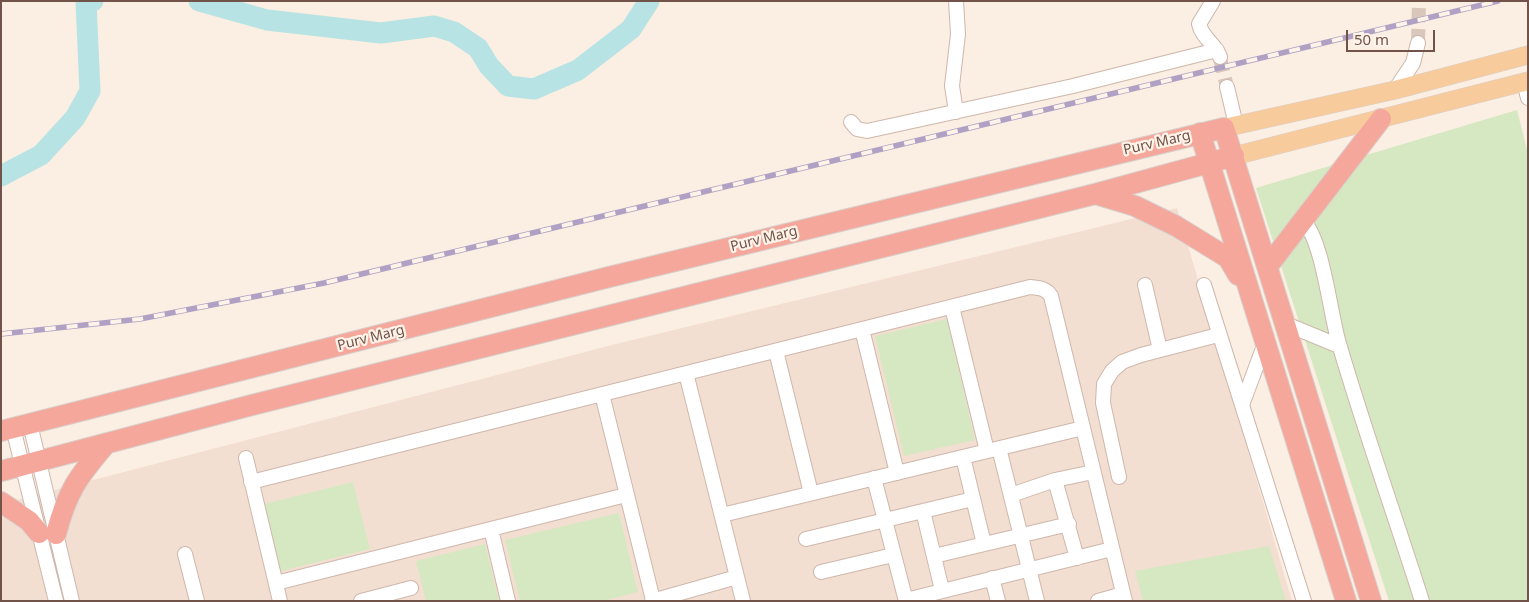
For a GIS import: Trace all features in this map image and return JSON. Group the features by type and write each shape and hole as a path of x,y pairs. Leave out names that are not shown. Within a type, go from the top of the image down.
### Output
{"highway":[{"path":"1268,266 1381,119"},
{"path":"1230,127 1234,156 1371,601"},
{"name":"Purv Marg","path":"14,427 610,277 1230,127"},
{"path":"1200,133 1346,601"},
{"path":"1,472 252,405 667,303 1095,194 1234,156"},
{"path":"1095,194 1135,206 1211,246 1228,258 1251,296"},
{"path":"1,502 48,533 81,473 105,445"}],"main road":[{"name":"Purv Marg","path":"1230,127 1395,90 1528,55"},
{"path":"1234,156 1381,119 1526,87"}],"street":[{"path":"956,1 958,34 952,86 956,112"},
{"path":"851,122 857,129 867,131 1219,54 1203,36 1199,24 1213,1"},
{"path":"1395,90 1413,63 1418,43"},
{"path":"1227,87 1230,127"},
{"path":"1303,220 1309,227 1322,266 1339,346 1422,601"},
{"path":"1145,285 1160,350"},
{"path":"1204,285 1218,335 1304,601"},
{"path":"251,482 1030,287 1044,289 1048,292 1124,598 1098,601"},
{"path":"952,307 993,449 1011,495 1037,601"},
{"path":"1286,324 1339,346"},
{"path":"862,330 897,473"},
{"path":"1119,477 1103,403 1104,384 1112,371 1122,362 1218,335"},
{"path":"1242,405 1265,344"},
{"path":"776,351 811,493"},
{"path":"686,373 743,601"},
{"path":"602,394 652,600 737,577"},
{"path":"14,427 30,464 48,533 72,601"},
{"path":"722,515 1083,428"},
{"path":"962,457 984,544"},
{"path":"246,458 280,601"},
{"path":"1011,495 1055,480 1093,472"},
{"path":"874,478 906,600 1112,549"},
{"path":"1055,480 1069,524 1076,558"},
{"path":"276,583 626,495"},
{"path":"806,539 973,499"},
{"path":"923,511 942,590"},
{"path":"934,556 1069,524"},
{"path":"491,529 508,601"},
{"path":"48,533 56,601"},
{"path":"185,554 197,601"},
{"path":"821,572 894,555"},
{"path":"992,578 998,601"},
{"path":"361,601 411,588"}],"shaded area":[{"path":"1177,208 1292,601 1,601 1,504 612,345"}],"green space":[{"path":"1517,110 1528,154 1528,601 1389,601 1256,188"},
{"path":"947,319 975,440 904,456 875,336"},
{"path":"353,482 370,549 281,571 264,504"},
{"path":"619,513 638,592 603,601 520,601 505,540"},
{"path":"485,544 499,601 426,601 416,561"},
{"path":"1269,546 1286,601 1143,601 1135,571"}],"waterway":[{"path":"1,176 41,155 75,118 90,91 86,2 93,1"},
{"path":"199,1 267,20 381,33 434,26 454,32 478,48 489,66 508,86 534,89 578,70 631,29 649,1"}],"tunnel":[{"path":"1418,43 1419,1"},
{"path":"1220,58 1227,87"}],"railway":[{"path":"1,334 140,319 324,283 1498,1"}]}
